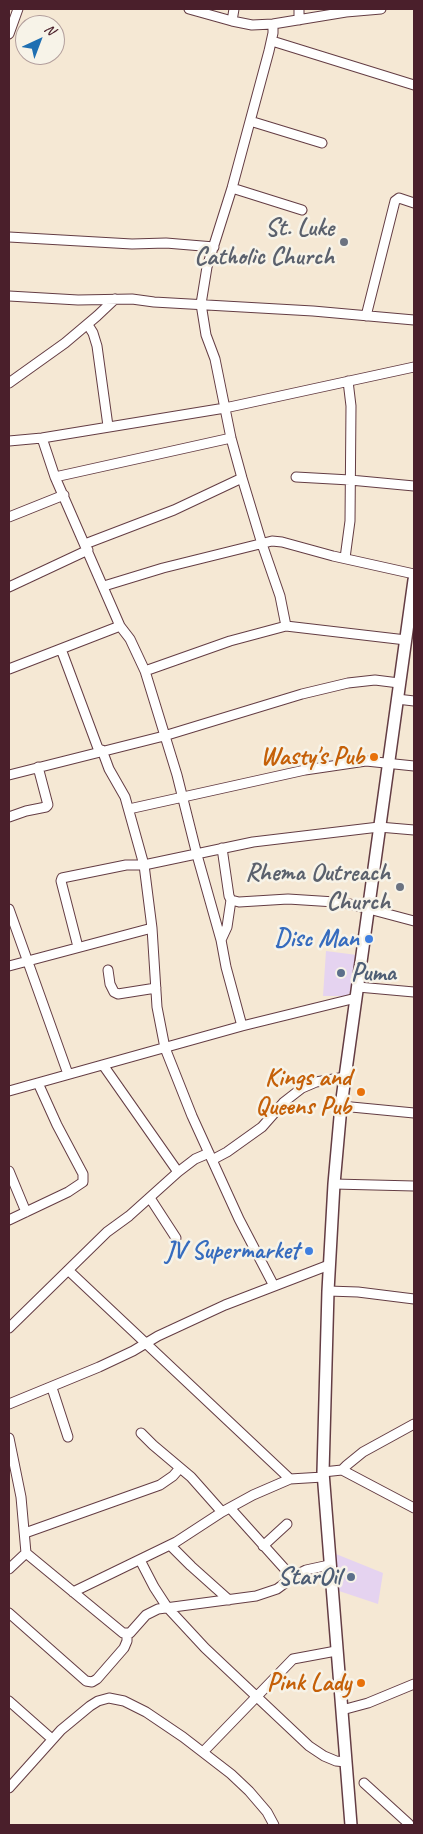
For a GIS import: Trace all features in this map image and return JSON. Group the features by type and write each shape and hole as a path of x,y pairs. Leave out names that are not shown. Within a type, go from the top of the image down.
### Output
{"main road":[{"path":"351,1825 323,1474 329,1265 341,1106 414,586"}],"street":[{"path":"9,34 18,9"},
{"path":"189,9 232,22 252,25 273,24 346,10 381,9"},
{"path":"232,22 234,9"},
{"path":"298,20 299,9"},
{"path":"273,24 272,41 232,188 206,272 201,304 206,335 215,359 231,438 262,544 280,596 286,626"},
{"path":"272,41 414,85"},
{"path":"250,121 322,143"},
{"path":"232,188 302,210"},
{"path":"366,316 395,201 399,198 414,203"},
{"path":"9,237 132,244 166,243 214,247"},
{"path":"9,296 201,304 414,320"},
{"path":"9,383 88,324 114,299"},
{"path":"88,324 97,346 108,426"},
{"path":"9,442 225,408 414,367"},
{"path":"345,558 350,521 351,406 348,381"},
{"path":"42,438 55,476 120,626 130,639 145,671 183,796 197,854 222,940 226,967 242,1026"},
{"path":"55,476 231,438"},
{"path":"296,477 414,486"},
{"path":"9,587 87,547 174,510 242,478"},
{"path":"9,517 64,495"},
{"path":"104,586 163,568 272,541 414,574"},
{"path":"9,669 120,626"},
{"path":"145,671 230,641 286,626 406,640"},
{"path":"61,649 100,751 125,797 144,864 152,928 161,1033 165,1048 210,1156 239,1219 274,1286"},
{"path":"9,775 164,736 302,694 348,683 375,680 399,683"},
{"path":"397,698 414,701"},
{"path":"129,809 305,770 366,761 414,766"},
{"path":"9,817 26,811 46,808 48,805 38,767"},
{"path":"78,947 61,881 62,878 253,842 379,827 414,830"},
{"path":"222,848 228,896 231,900 227,927 222,940"},
{"path":"231,900 239,902 288,899 350,904 414,921"},
{"path":"9,909 26,961 68,1074"},
{"path":"9,966 152,928"},
{"path":"108,970 110,984 114,992 118,994 156,988"},
{"path":"9,1091 357,992 414,992"},
{"path":"103,1065 178,1172"},
{"path":"9,1328 107,1232 195,1159 228,1152 262,1127 279,1106 302,1088 316,1082 345,1077"},
{"path":"9,1220 68,1192 80,1185 84,1178 56,1125 38,1083"},
{"path":"341,1106 414,1113"},
{"path":"9,1172 26,1212"},
{"path":"334,1184 414,1186"},
{"path":"150,1198 176,1238"},
{"path":"9,1404 52,1388 99,1367 225,1305 329,1265"},
{"path":"68,1270 290,1479"},
{"path":"328,1291 358,1292 414,1299"},
{"path":"52,1388 68,1437"},
{"path":"74,1592 170,1545 253,1495 290,1479 342,1470 363,1452 414,1424"},
{"path":"141,1433 226,1510 292,1578"},
{"path":"9,1438 11,1464 21,1497 26,1553 126,1634"},
{"path":"25,1532 160,1485 173,1476 180,1468"},
{"path":"342,1470 414,1508"},
{"path":"263,1546 287,1524"},
{"path":"170,1545 229,1600"},
{"path":"9,1569 26,1553"},
{"path":"140,1560 167,1607 205,1648 309,1746 324,1756 336,1761 346,1762"},
{"path":"126,1634 146,1614 167,1607 229,1600 269,1592 277,1589 306,1570 329,1565"},
{"path":"9,1613 86,1681 92,1682 97,1679 124,1648 127,1641 126,1634"},
{"path":"203,1752 294,1659 336,1650"},
{"path":"342,1710 368,1703 414,1684"},
{"path":"9,1788 52,1739 98,1700 109,1698 124,1701 146,1712 203,1752 249,1791 267,1812 274,1825"},
{"path":"9,1701 52,1739"},
{"path":"364,1782 410,1823"}],"shaded area":[{"path":"326,951 357,955 349,996 323,996"},
{"path":"336,1554 383,1573 378,1604 333,1589"}],"place":[{"name":"St. Luke Catholic Church","path":"344,242"},
{"name":"Wasty's Pub","path":"374,757"},
{"name":"Rhema Outreach Church","path":"400,887"},
{"name":"Disc Man","path":"369,939"},
{"name":"Puma","path":"341,973"},
{"name":"Kings and Queens Pub","path":"361,1092"},
{"name":"JV Supermarket","path":"309,1251"},
{"name":"StarOil","path":"351,1577"},
{"name":"Pink Lady","path":"361,1683"}]}
